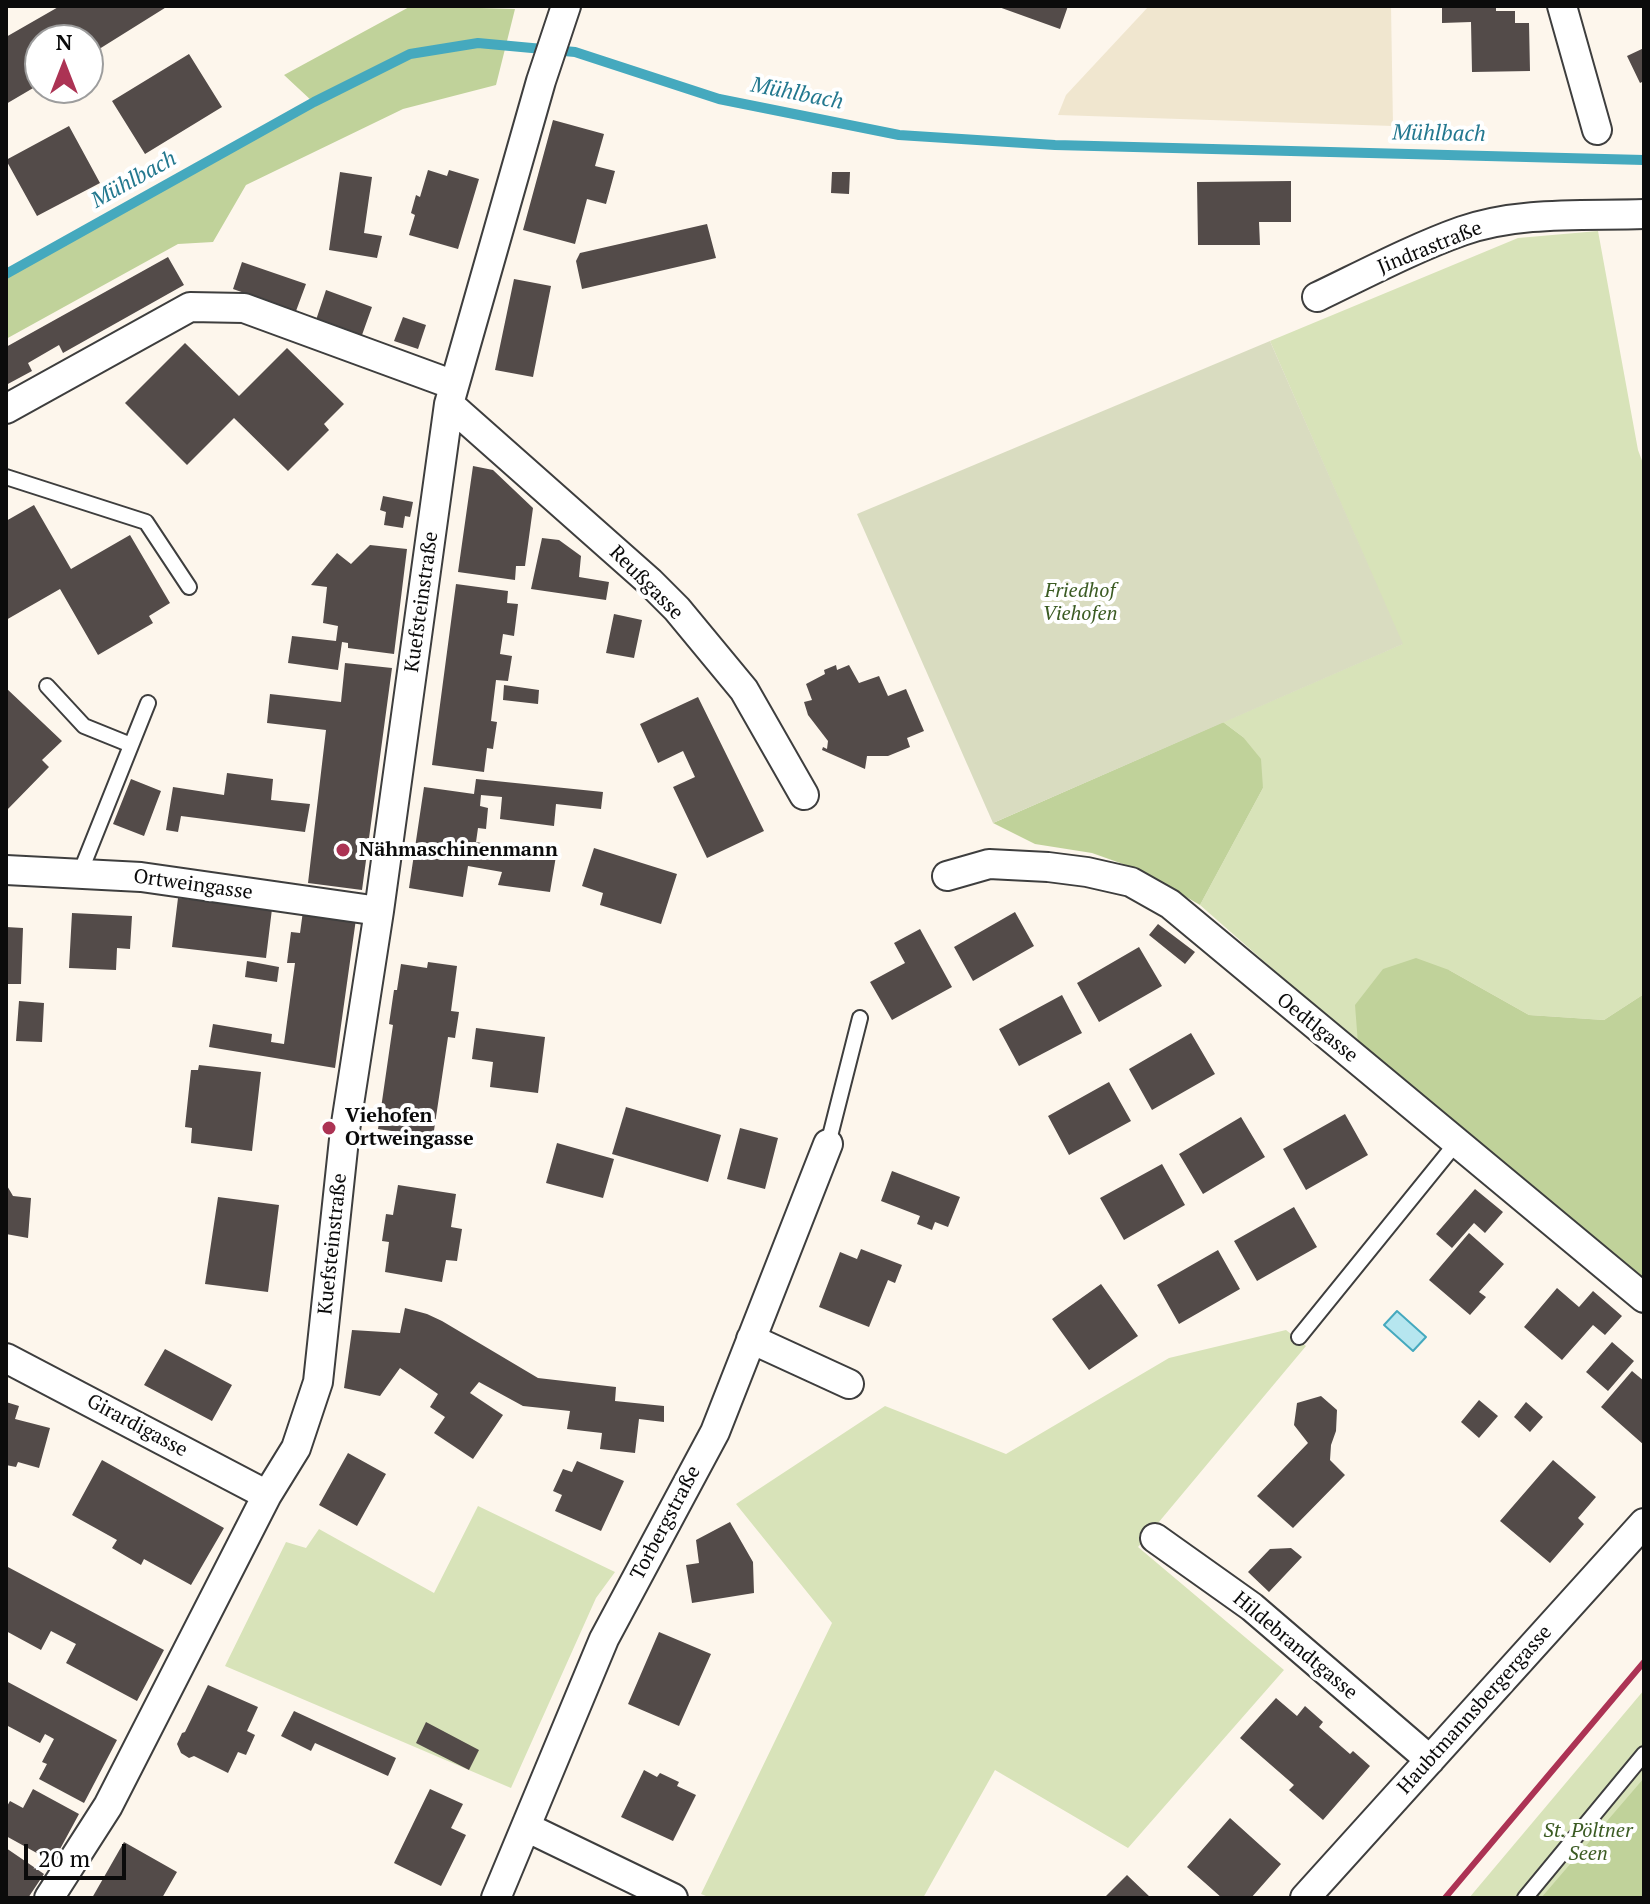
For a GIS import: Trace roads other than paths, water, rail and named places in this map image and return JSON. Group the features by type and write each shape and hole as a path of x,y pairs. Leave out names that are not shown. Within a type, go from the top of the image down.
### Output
{"street":[{"path":"1562,6 1597,130"},
{"name":"Kuefsteinstraße","path":"49,1898 108,1806 267,1495 296,1448 318,1382 345,1130 452,395 561,18"},
{"name":"Jindrastraße","path":"1317,297 1462,231 1536,217 1644,214"},
{"path":"6,409 190,307 244,308 452,395"},
{"name":"Reußgasse","path":"452,395 677,609 744,690 804,795"},
{"name":"Oedtlgasse","path":"947,876 989,864 1048,867 1131,882 1170,904 1644,1298"},
{"name":"Ortweingasse","path":"6,870 141,877 379,911"},
{"name":"Torbergstraße","path":"496,1898 604,1639 715,1432 828,1144"},
{"path":"751,1339 849,1384"},
{"name":"Girardigasse","path":"6,1358 267,1495"},
{"name":"Haubtmannsbergergasse","path":"1305,1898 1644,1523"},
{"name":"Hildebrandtgasse","path":"1155,1538 1252,1607 1430,1760"},
{"path":"526,1827 673,1898"}],"lane":[{"path":"6,477 146,522 189,587"},
{"path":"47,686 84,726 131,745"},
{"path":"80,873 148,703"},
{"path":"828,1144 860,1018"},
{"path":"1299,1337 1457,1142"},
{"path":"1525,1898 1644,1754"}],"water":[{"path":"1397,1311 1426,1337 1413,1351 1384,1325"}],"waterway":[{"name":"Mühlbach","path":"6,274 314,102 410,54 478,43 575,52 719,99 899,135 1055,145 1644,160"}],"railway":[{"path":"1445,1898 1644,1662"}],"place":[{"name":"Nähmaschinenmann","path":"343,850"},
{"name":"Viehofen Ortweingasse","path":"329,1128"}],"park label":[{"name":"Friedhof Viehofen","path":"1080,602"},
{"name":"St. Pöltner Seen","path":"1588,1842"}]}
